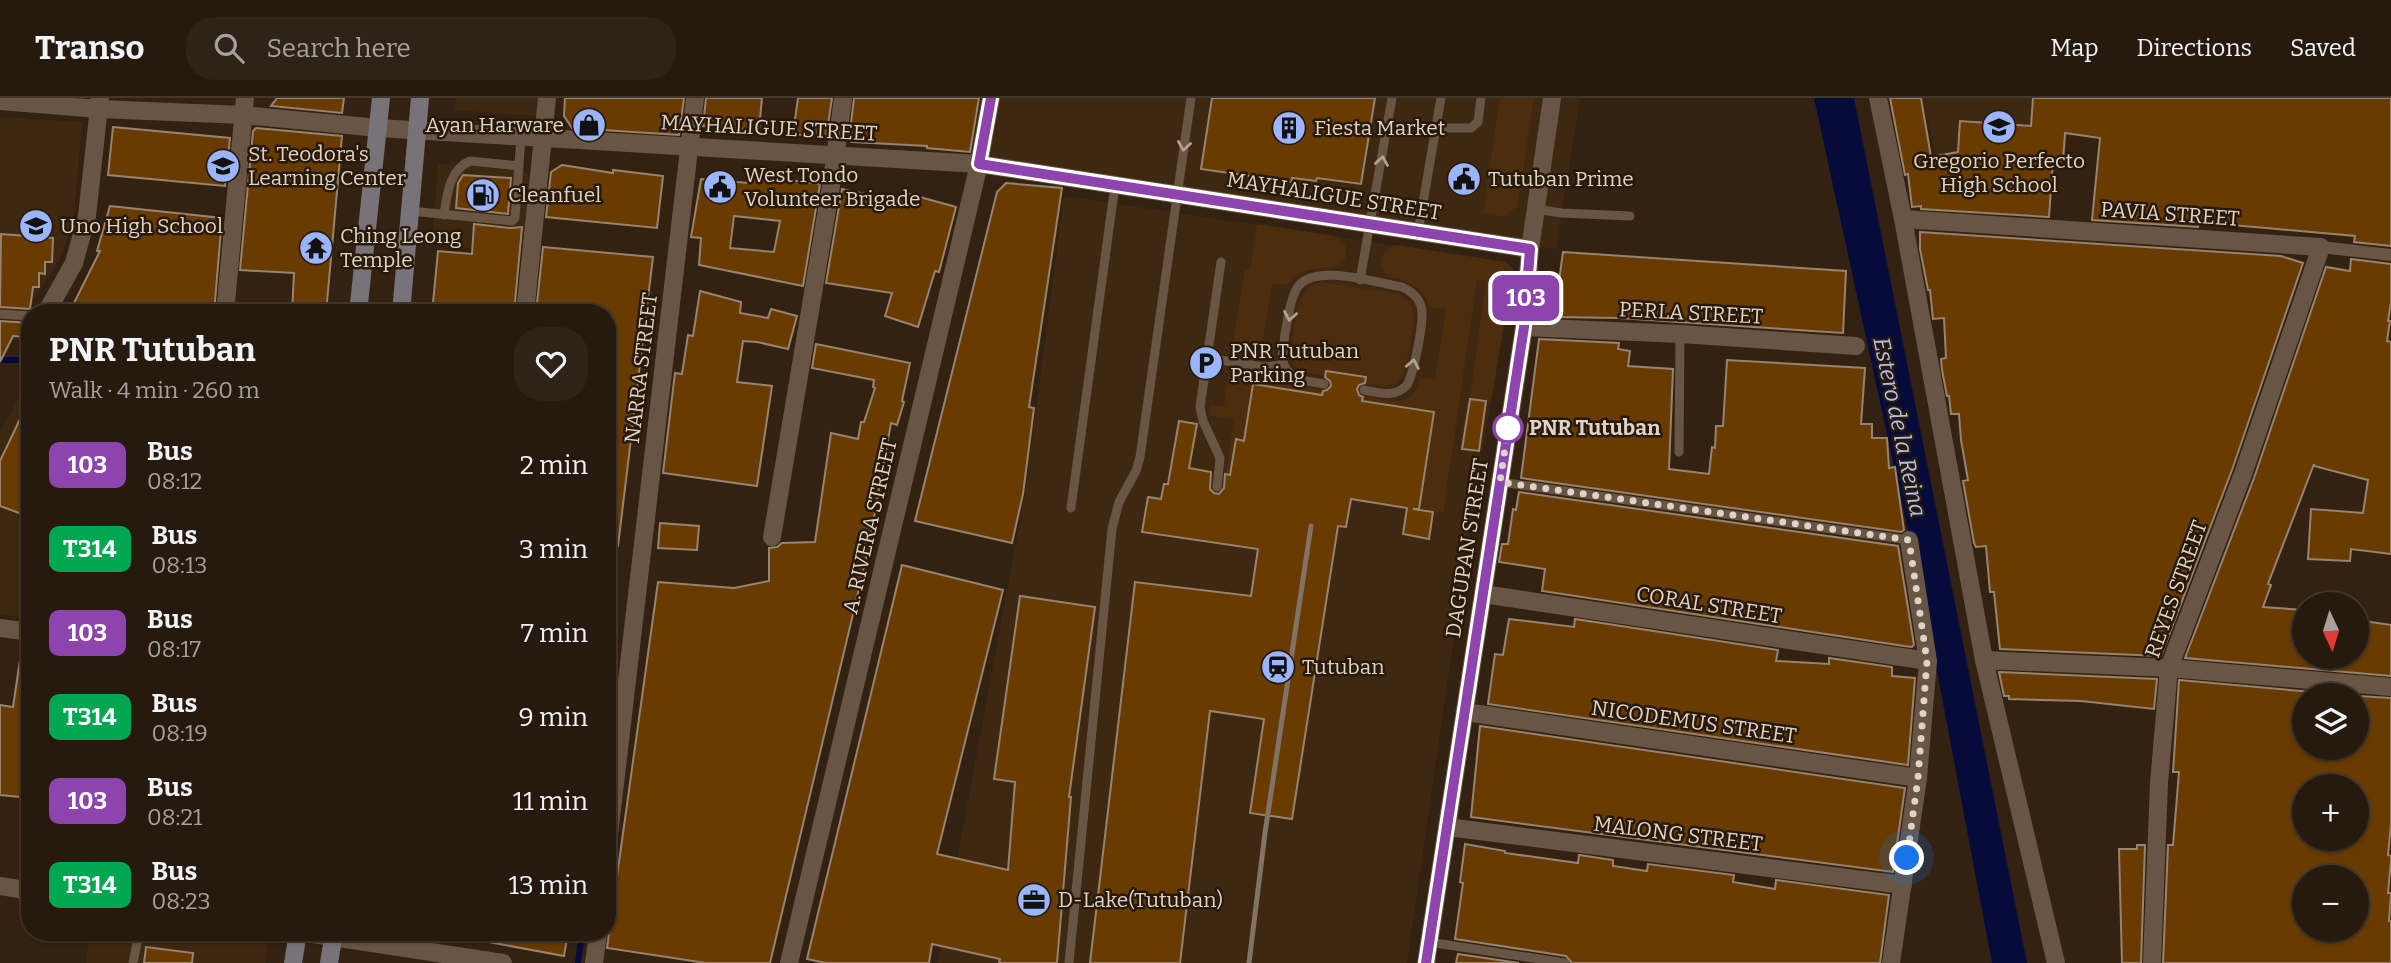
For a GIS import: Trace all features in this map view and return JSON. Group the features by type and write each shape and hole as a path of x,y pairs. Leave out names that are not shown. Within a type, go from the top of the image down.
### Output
{"main road":[{"path":"359,304 381,98"},
{"path":"402,304 421,98"},
{"path":"293,963 297,941"},
{"path":"329,963 333,941"}],"street":[{"path":"526,304 547,98"},
{"name":"NARRA STREET","path":"616,776 695,98"},
{"path":"772,537 843,98"},
{"name":"A. RIVERA STREET","path":"789,963 979,164 991,98"},
{"name":"DAGUPAN STREET","path":"1426,963 1524,327 1530,249 1552,98"},
{"path":"1878,98 1903,219 1984,660 2056,963"},
{"name":"MAYHALIGUE STREET","path":"0,101 244,107 378,128 979,164 1530,249"},
{"path":"51,304 74,263 87,216 85,176 99,103"},
{"path":"226,304 244,107"},
{"name":"PAVIA STREET","path":"1903,219 2321,247 2391,255"},
{"name":"REYES STREET","path":"2152,963 2159,783 2169,668 2243,474 2321,247"},
{"name":"PERLA STREET","path":"1524,327 1856,346"},
{"path":"1891,963 1918,778 1927,661 1909,540"},
{"name":"CORAL STREET","path":"1483,594 1927,661"},
{"path":"0,628 21,631"},
{"path":"1984,660 2169,668 2391,687"},
{"name":"NICODEMUS STREET","path":"1465,712 1918,778"},
{"name":"MALONG STREET","path":"1447,827 1903,885"},
{"path":"0,886 21,890"},
{"path":"362,941 441,958 502,963"},
{"path":"594,963 597,941"}],"lane":[{"path":"1069,963 1112,529 1119,502 1140,457 1191,98"},
{"path":"1360,280 1392,98"},
{"path":"1419,232 1441,98"},
{"path":"1436,128 1471,128 1478,122 1482,98"},
{"path":"410,211 512,221 515,218 521,137"},
{"path":"444,215 452,180 463,164 470,161 519,166"},
{"path":"1070,508 1115,185"},
{"path":"1536,209 1561,213 1630,216"},
{"path":"1217,487 1220,458 1203,421 1200,407 1222,262"},
{"path":"1324,384 1297,379 1287,371 1283,365 1283,351 1293,296 1300,284 1311,276 1324,274 1408,290 1418,298 1422,310 1407,385 1391,394 1364,390"},
{"path":"0,314 21,315"},
{"path":"1679,452 1680,334"},
{"path":"1207,358 1264,367 1283,365"},
{"path":"1500,482 1909,540"},
{"path":"133,963 137,941"},
{"path":"1429,942 1564,963"}],"shaded area":[{"path":"456,98 537,98 536,116 455,110"},
{"path":"994,98 1580,98 1556,249 983,161"},
{"path":"1500,98 1534,98 1517,207 1502,217 1483,214"},
{"name":"Gregorio Perfecto High School","path":"1923,98 2072,98 2064,166 1936,157"},
{"name":"Uno High School","path":"0,117 82,122 74,214 68,237 60,258 31,304 21,304 21,319 8,347 0,352"},
{"path":"438,164 523,170 532,179 526,244 499,242 498,250 432,245"},
{"path":"1064,196 1505,262 1511,266 1513,272 1471,518 1407,963 938,963 1025,494"},
{"path":"1257,224 1335,236 1345,244 1346,249 1346,257 1338,265 1306,271 1287,285 1272,283 1261,354 1232,350 1245,270 1250,270"},
{"path":"1397,245 1505,262 1513,269 1491,402 1470,399 1486,281 1477,280 1443,513 1419,510 1434,412 1362,401 1363,396 1390,401 1405,400 1416,389 1420,378 1435,380 1446,309 1430,307 1416,287 1383,271 1382,257 1388,249"},
{"path":"1322,282 1398,294 1411,303 1413,320 1410,344 1405,368 1397,383 1383,386 1302,372 1294,366 1291,357 1297,312 1305,292"},
{"path":"1228,376 1323,390 1322,395 1253,385 1244,441 1236,440 1229,481 1225,480 1234,419 1208,415 1210,405 1224,407"},
{"path":"21,394 21,618 0,614 0,433"},
{"path":"89,941 246,941 268,944 265,963 86,963"}],"water":[{"name":"Estero de la Reina","path":"1814,98 1854,98 2027,963 1992,963 1928,623"}],"building":[{"path":"277,98 344,98 342,113 271,106"},
{"path":"565,98 684,98 679,135 572,128 564,116"},
{"path":"706,98 762,98 759,130 703,126"},
{"path":"798,98 832,98 826,138 793,134"},
{"path":"854,98 979,98 970,152 927,146 852,142 849,140"},
{"name":"Fiesta Market","path":"1212,98 1375,98 1361,184 1317,178 1316,181 1292,178 1292,182 1201,169"},
{"path":"1890,98 1921,98 1931,157 1958,152 1960,121 2031,126 2033,98 2391,98 2391,246 2354,242 2355,236 2199,222 2198,227 2092,220 2100,138 2065,133 2063,161 2053,160 2049,217 1912,207 1908,174 1905,175"},
{"path":"113,127 230,138 225,186 108,175"},
{"path":"256,128 342,136 327,304 292,304 294,273 240,270 253,131"},
{"path":"562,165 613,173 613,170 663,176 657,228 546,217 551,172"},
{"name":"Cleanfuel","path":"463,175 511,178 508,214 456,208 458,183"},
{"path":"750,175 820,184 803,286 699,265 701,238 691,237 701,179 749,183","holes":["734,216 780,221 774,252 730,248"]},
{"path":"1006,183 1062,188 1029,407 1034,408 1023,494 1012,543 915,521 997,192"},
{"path":"842,189 907,203 909,194 956,207 939,272 935,271 918,327 885,316 892,293 826,283"},
{"path":"110,206 222,218 215,304 74,304 100,251 97,251"},
{"path":"474,224 522,227 515,304 433,304 438,251 472,254"},
{"path":"1920,232 2281,256 2303,263 2232,470 2161,656 2000,649 1994,592 1990,592 1986,546 1976,547 1974,543 1963,481 1968,480 1959,414 1951,414 1942,370 1941,359 1946,358 1944,318 1933,319 1930,290 1920,249"},
{"path":"1,234 53,238 52,262 45,262 45,274 39,273 39,287 33,287 31,304 21,304 21,308 0,307"},
{"path":"543,247 653,257 618,546 616,304 537,304"},
{"path":"1563,252 1846,271 1843,333 1619,318 1554,317"},
{"path":"2351,259 2391,264 2387,341 2391,342 2391,554 2351,549 2350,561 2308,559 2311,509 2363,513 2368,480 2314,464 2268,584 2271,585 2263,607 2292,609 2292,667 2185,658 2254,478 2326,267 2350,271"},
{"path":"700,291 741,302 740,313 768,318 771,309 797,316 788,349 743,341 737,382 772,386 757,486 663,473 675,373 682,374 688,335 693,336"},
{"path":"0,321 21,322 21,336 13,336 0,362"},
{"path":"1539,339 1619,343 1618,349 1630,351 1628,366 1673,369 1669,469 1709,474 1712,447 1715,448 1716,426 1723,426 1727,360 1865,368 1861,424 1872,424 1872,438 1887,438 1889,468 1895,467 1904,530 1901,532 1521,478"},
{"path":"816,344 910,363 902,401 904,402 897,425 891,423 868,551 770,963 706,963 607,948 608,941 616,941 616,883 658,582 734,588 769,581 769,548 782,543 815,542 831,433 858,439 861,422 864,422 875,388 874,380 812,368"},
{"path":"1326,371 1366,377 1365,383 1357,389 1363,397 1362,401 1434,412 1419,509 1413,509 1433,512 1429,539 1403,534 1407,508 1351,499 1346,527 1338,526 1292,819 1250,813 1264,719 1210,711 1180,963 1090,963 1135,582 1251,596 1258,549 1142,532 1148,497 1161,499 1164,484 1168,484 1179,421 1197,424 1189,468 1211,472 1210,489 1219,494 1224,488 1225,474 1230,475 1236,439 1244,441 1253,384 1322,395 1323,391 1331,386 1325,377"},
{"path":"1470,399 1486,401 1479,451 1462,449"},
{"path":"21,417 21,514 0,506 0,461"},
{"path":"1519,492 1898,546 1914,645 1904,646 1542,591 1545,569 1499,562 1502,544 1508,544 1513,509 1516,510"},
{"path":"660,523 699,526 697,550 658,548"},
{"path":"902,565 1003,590 937,854 1008,870 1015,782 994,779 1020,596 1095,607 1069,797 1057,963 999,963 1000,959 932,944 929,963 826,963 807,959"},
{"path":"1509,619 1574,627 1575,619 1778,650 1776,661 1829,664 1829,658 1892,667 1892,676 1915,678 1908,765 1488,704 1495,654 1503,655"},
{"path":"2370,622 2391,625 2391,676 2311,669 2369,669"},
{"path":"21,660 21,797 0,795 0,705 13,707"},
{"path":"1999,672 2157,679 2154,709 2081,701 2009,699 2009,696 2004,696"},
{"path":"2179,680 2292,690 2292,760 2369,760 2369,697 2391,698 2391,824 2388,855 2391,860 2388,893 2391,893 2391,963 2163,963 2168,845 2173,845 2179,772 2173,772"},
{"path":"1480,726 1905,788 1893,872 1471,817"},
{"path":"1465,844 1505,853 1578,863 1579,855 1613,860 1613,866 1647,871 1648,864 1734,875 1733,882 1775,889 1776,880 1889,895 1880,963 1572,963 1566,956 1455,939"},
{"path":"2137,845 2145,845 2141,963 2122,963 2119,849 2137,849"},
{"path":"483,941 567,941 564,956"},
{"path":"146,947 193,953 192,963 144,963"},
{"path":"1458,954 1519,963 1456,963"}],"waterway":[{"path":"0,360 21,360"},
{"path":"578,963 581,941"}],"railway":[{"path":"1249,963 1265,833 1311,526"}],"bus line":[{"name":"103","path":"991,98 979,164 1530,249 1524,327 1426,963"}],"place":[{"name":"Ayan Harware","path":"589,125"},
{"name":"Gregorio Perfecto High School","path":"1999,127"},
{"name":"Fiesta Market","path":"1289,128"},
{"name":"St. Teodora's Learning Center","path":"223,166"},
{"name":"Tutuban Prime","path":"1464,179"},
{"name":"West Tondo Volunteer Brigade","path":"720,187"},
{"name":"Cleanfuel","path":"483,195"},
{"name":"Uno High School","path":"36,226"},
{"name":"Ching Leong Temple","path":"316,248"},
{"name":"PNR Tutuban Parking","path":"1206,363"},
{"name":"PNR Tutuban","path":"1508,428"},
{"name":"Tutuban","path":"1278,667"},
{"name":"D-Lake(Tutuban)","path":"1034,900"}],"route":[{"path":"1508,428 1500,482 1909,540 1927,661 1918,778 1907,858"}]}
